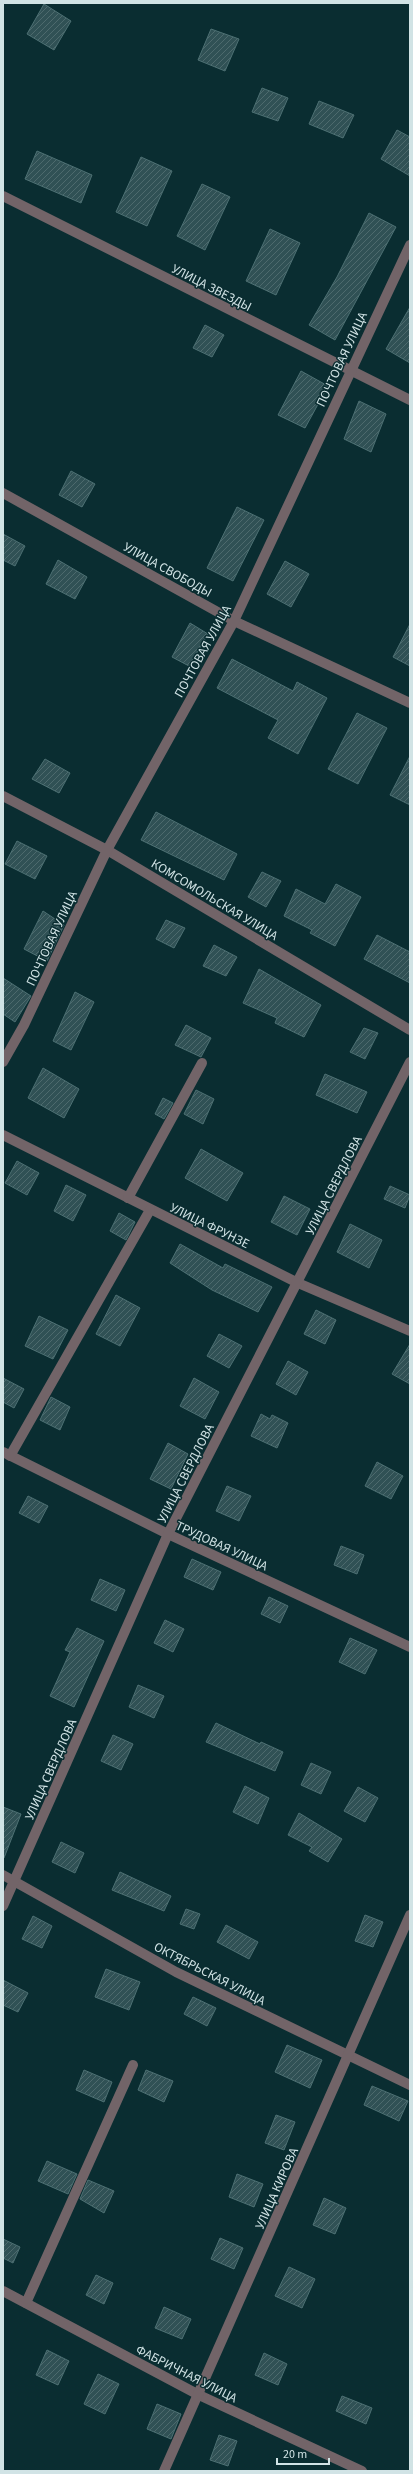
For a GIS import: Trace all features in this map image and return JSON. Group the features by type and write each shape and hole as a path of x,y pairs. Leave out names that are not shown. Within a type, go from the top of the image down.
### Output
{"street":[{"name":"УЛИЦА ЗВЕЗДЫ","path":"3,196 410,400"},
{"name":"ПОЧТОВАЯ УЛИЦА","path":"3,1062 24,1025 107,850 234,621 410,245"},
{"name":"УЛИЦА СВОБОДЫ","path":"3,493 234,621 410,703"},
{"name":"КОМСОМОЛЬСКАЯ УЛИЦА","path":"3,796 107,850 410,1030"},
{"name":"УЛИЦА СВЕРДЛОВА","path":"3,1906 15,1882 168,1534 410,1062"},
{"path":"128,1198 202,1063"},
{"name":"УЛИЦА ФРУНЗЕ","path":"3,1135 298,1283 410,1331"},
{"path":"7,1454 150,1210"},
{"name":"ТРУДОВАЯ УЛИЦА","path":"7,1454 168,1534 410,1647"},
{"name":"ОКТЯБРЬСКАЯ УЛИЦА","path":"3,1875 176,1972 410,2085"},
{"name":"УЛИЦА КИРОВА","path":"164,2471 199,2395 410,1915"},
{"path":"26,2303 133,2065"},
{"name":"ФАБРИЧНАЯ УЛИЦА","path":"3,2291 199,2395 362,2471"}],"building":[{"path":"44,4 71,21 54,50 27,34"},
{"path":"211,29 239,39 225,71 198,60"},
{"path":"262,88 288,98 278,121 252,112"},
{"path":"319,101 354,115 343,138 309,124"},
{"path":"397,130 410,137 410,176 381,159"},
{"path":"37,151 92,175 81,203 25,179"},
{"path":"141,157 172,171 147,226 116,212"},
{"path":"202,184 230,197 205,250 177,236"},
{"path":"369,213 396,227 335,340 309,325 337,277"},
{"path":"270,229 300,243 276,295 246,281"},
{"path":"410,307 410,363 386,349"},
{"path":"205,325 224,335 212,357 193,348"},
{"path":"301,371 328,386 305,428 278,415"},
{"path":"359,401 386,414 371,452 344,439"},
{"path":"71,471 95,484 82,507 59,495"},
{"path":"237,507 264,520 233,581 207,568"},
{"path":"3,534 25,546 15,566 3,560"},
{"path":"58,560 87,577 75,599 46,584"},
{"path":"285,561 309,574 291,607 267,594"},
{"path":"190,623 208,634 189,666 172,657"},
{"path":"410,624 410,666 393,657"},
{"path":"232,659 293,691 297,682 327,698 298,754 268,738 278,720 217,688"},
{"path":"357,713 387,728 358,784 328,769"},
{"path":"410,756 410,805 390,795"},
{"path":"45,759 70,773 59,793 32,779"},
{"path":"156,812 237,854 224,880 141,840"},
{"path":"17,841 47,856 35,879 5,864"},
{"path":"262,872 281,881 266,907 248,897"},
{"path":"336,884 361,897 335,946 310,933 312,930 284,916 296,889 325,904"},
{"path":"43,911 64,925 47,961 24,949"},
{"path":"166,920 185,928 174,948 156,939"},
{"path":"377,935 410,952 410,983 364,959"},
{"path":"214,945 237,957 226,976 203,966"},
{"path":"259,969 321,1005 304,1037 275,1023 277,1018 243,1003"},
{"path":"3,978 31,996 15,1022 3,1014"},
{"path":"75,992 94,1002 71,1050 53,1041"},
{"path":"186,1025 211,1038 201,1057 175,1045"},
{"path":"364,1028 378,1033 365,1059 350,1052"},
{"path":"43,1068 79,1089 64,1118 28,1098"},
{"path":"325,1074 367,1092 357,1113 316,1095"},
{"path":"196,1090 214,1099 203,1124 184,1114"},
{"path":"163,1098 173,1103 164,1119 155,1114"},
{"path":"201,1149 243,1173 227,1201 185,1178"},
{"path":"17,1161 39,1173 27,1195 5,1183"},
{"path":"66,1185 86,1195 73,1221 54,1211"},
{"path":"390,1186 410,1195 405,1208 384,1199"},
{"path":"284,1196 310,1209 297,1235 271,1222"},
{"path":"119,1213 135,1222 126,1240 110,1231"},
{"path":"350,1224 382,1240 369,1268 337,1252"},
{"path":"180,1244 223,1268 225,1264 272,1287 258,1312 212,1290 170,1263"},
{"path":"116,1295 140,1308 120,1346 96,1334"},
{"path":"316,1310 336,1320 325,1344 304,1334"},
{"path":"39,1316 68,1330 53,1359 25,1346"},
{"path":"219,1334 242,1346 229,1368 207,1356"},
{"path":"410,1344 410,1384 392,1374"},
{"path":"288,1361 308,1372 296,1395 276,1384"},
{"path":"3,1378 24,1389 14,1408 3,1402"},
{"path":"194,1378 219,1392 205,1419 180,1406"},
{"path":"51,1397 70,1407 60,1430 40,1420"},
{"path":"261,1414 270,1419 272,1415 288,1423 277,1448 251,1436"},
{"path":"168,1443 188,1454 171,1489 150,1479"},
{"path":"377,1462 403,1476 391,1499 365,1486"},
{"path":"227,1486 251,1496 239,1521 216,1511"},
{"path":"28,1496 48,1506 39,1523 19,1513"},
{"path":"341,1546 364,1555 357,1574 334,1565"},
{"path":"192,1559 221,1572 213,1590 184,1577"},
{"path":"100,1579 125,1590 116,1611 91,1600"},
{"path":"269,1597 288,1606 280,1623 261,1614"},
{"path":"165,1620 184,1629 173,1652 154,1643"},
{"path":"77,1628 104,1641 74,1707 50,1696 70,1652 65,1650"},
{"path":"350,1638 377,1650 365,1674 339,1662"},
{"path":"138,1685 164,1696 154,1718 129,1707"},
{"path":"216,1723 260,1744 261,1742 283,1752 275,1771 206,1742"},
{"path":"113,1735 133,1744 121,1770 101,1761"},
{"path":"311,1763 331,1772 321,1794 301,1785"},
{"path":"245,1786 269,1798 258,1824 233,1812"},
{"path":"358,1787 378,1798 365,1822 344,1811"},
{"path":"3,1807 21,1814 4,1858 3,1857"},
{"path":"299,1813 342,1839 328,1862 309,1851 312,1847 288,1835"},
{"path":"61,1842 84,1853 75,1873 52,1862"},
{"path":"120,1872 171,1896 164,1911 112,1890"},
{"path":"186,1909 200,1914 194,1929 180,1924"},
{"path":"365,1915 383,1922 373,1947 355,1941"},
{"path":"33,1916 52,1926 42,1948 22,1939"},
{"path":"226,1925 258,1942 249,1959 217,1942"},
{"path":"106,1969 140,1982 129,2010 95,1997"},
{"path":"3,1980 28,1993 18,2012 3,2005"},
{"path":"193,1997 216,2008 207,2026 184,2014"},
{"path":"287,2045 322,2060 310,2088 275,2072"},
{"path":"84,2070 112,2082 104,2102 76,2090"},
{"path":"146,2070 173,2081 164,2102 138,2090"},
{"path":"372,2086 408,2101 399,2121 364,2105"},
{"path":"276,2115 295,2122 284,2150 265,2143"},
{"path":"47,2161 77,2174 68,2194 38,2181"},
{"path":"237,2174 263,2184 254,2207 229,2197"},
{"path":"88,2180 114,2191 104,2213 80,2199"},
{"path":"324,2198 346,2208 335,2234 313,2225"},
{"path":"220,2238 243,2248 234,2269 211,2259"},
{"path":"3,2239 20,2247 13,2263 3,2258"},
{"path":"289,2267 315,2279 302,2308 275,2296"},
{"path":"96,2275 113,2283 104,2304 86,2295"},
{"path":"164,2307 191,2319 182,2339 155,2328"},
{"path":"47,2350 69,2361 58,2385 36,2375"},
{"path":"264,2353 287,2364 278,2385 255,2375"},
{"path":"98,2374 119,2384 105,2414 84,2404"},
{"path":"342,2396 372,2408 366,2424 336,2411"},
{"path":"157,2404 181,2414 171,2439 147,2429"},
{"path":"219,2435 237,2441 228,2466 210,2460"}]}
